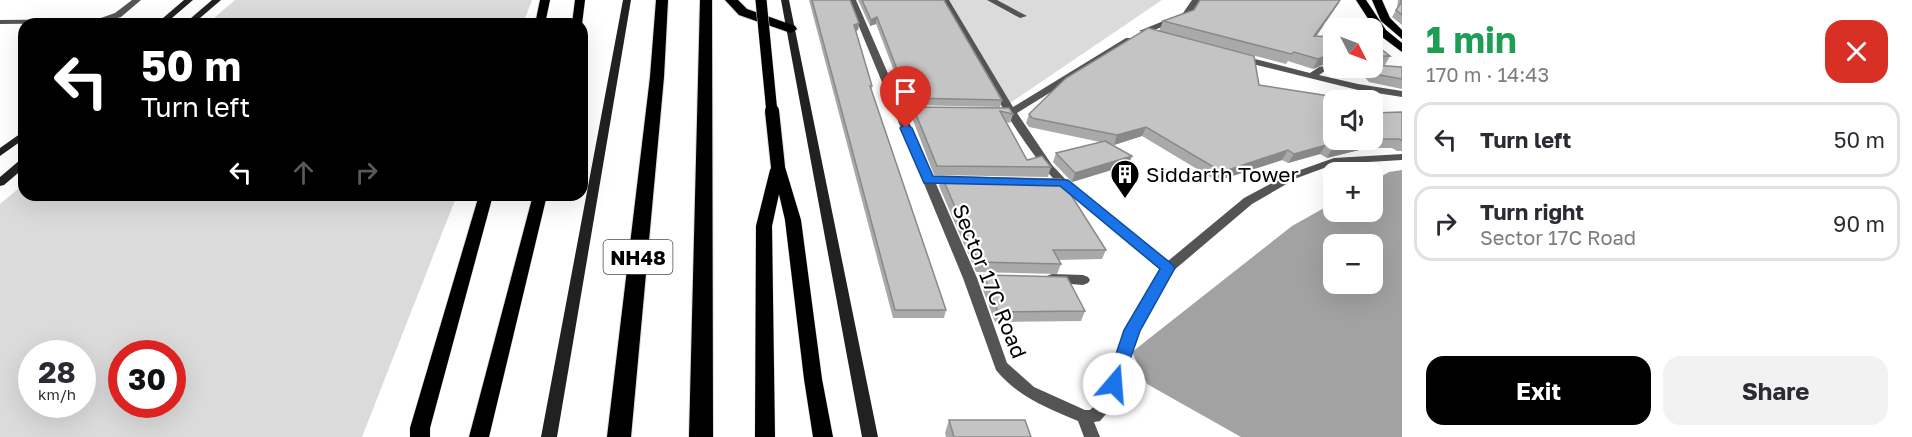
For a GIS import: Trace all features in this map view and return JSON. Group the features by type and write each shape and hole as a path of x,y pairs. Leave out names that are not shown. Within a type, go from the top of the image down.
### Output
{"highway":[{"name":"NH48","path":"701,437 706,0"},
{"path":"731,0 743,12 791,29"},
{"name":"NH48","path":"619,437 657,77 661,2"}],"main road":[{"path":"167,18 189,0"},
{"path":"195,18 217,0"},
{"path":"541,18 545,0"},
{"path":"578,18 580,0"},
{"path":"549,437 627,0"},
{"path":"761,0 778,167 794,220 823,437"},
{"path":"785,0 870,437"},
{"path":"1361,0 1382,32 1402,49"},
{"path":"1377,0 1385,19 1402,36"},
{"path":"0,153 18,139"},
{"path":"0,183 18,167"},
{"path":"765,437 764,226 778,167"},
{"path":"419,434 484,201"},
{"path":"479,437 538,201"}],"street":[{"path":"108,18 118,15 137,0"},
{"name":"Sector 17C Road","path":"852,0 904,110 975,278 1001,366 1010,378 1039,398 1084,417"},
{"path":"945,0 1005,112 1048,167 1063,183 1168,268"},
{"path":"991,0 1023,16"},
{"path":"1005,112 1143,31 1186,15 1196,0"},
{"path":"0,22 18,22"},
{"path":"1143,31 1164,37"},
{"path":"1229,55 1311,76 1402,94"},
{"path":"1311,76 1323,69"},
{"path":"1383,70 1402,71"},
{"path":"1092,437 1084,417 1095,416 1109,401 1132,330 1168,268 1248,201 1293,176 1334,161 1402,157"},
{"path":"1041,182 1063,183"},
{"path":"1038,279 1083,280"}],"shaded area":[{"path":"235,0 532,0 525,18 214,18"},
{"path":"947,0 1162,0 1010,103"},
{"path":"1402,170 1402,437 1241,437 1147,384 1132,352 1292,226 1323,209 1323,222 1383,222 1383,175"},
{"path":"18,189 18,201 455,201 362,437 0,437 0,204"}],"building":[{"path":"812,0 850,0 859,23 854,25 872,86 870,86 946,310 895,310"},
{"path":"862,0 944,0 1002,100 908,98 877,17 871,20"},
{"path":"1200,0 1340,0 1327,18 1323,18 1323,24 1314,36 1323,36 1323,57 1318,59 1163,21 1194,10"},
{"path":"1402,0 1402,15 1396,10"},
{"path":"1148,28 1254,56 1259,85 1323,95 1323,146 1294,154 1288,150 1222,172 1146,127 1117,135 1032,118 1029,114 1066,78"},
{"path":"1383,66 1402,67 1402,79 1383,76"},
{"path":"913,107 1009,108 1013,114 1000,111 1027,160 1042,156 1051,167 937,166"},
{"path":"1402,112 1402,141 1383,139 1383,113"},
{"path":"1105,141 1132,156 1075,173 1056,153"},
{"path":"942,177 1061,179 1106,250 1053,250 1061,264 979,262"},
{"path":"984,275 1067,277 1085,311 998,312"},
{"path":"949,420 1025,420 1031,437 954,437"}],"place":[{"name":"Siddarth Tower","path":"1125,200"}],"route":[{"path":"906,128 928,180 1063,183 1168,268 1132,330 1114,384"}]}
